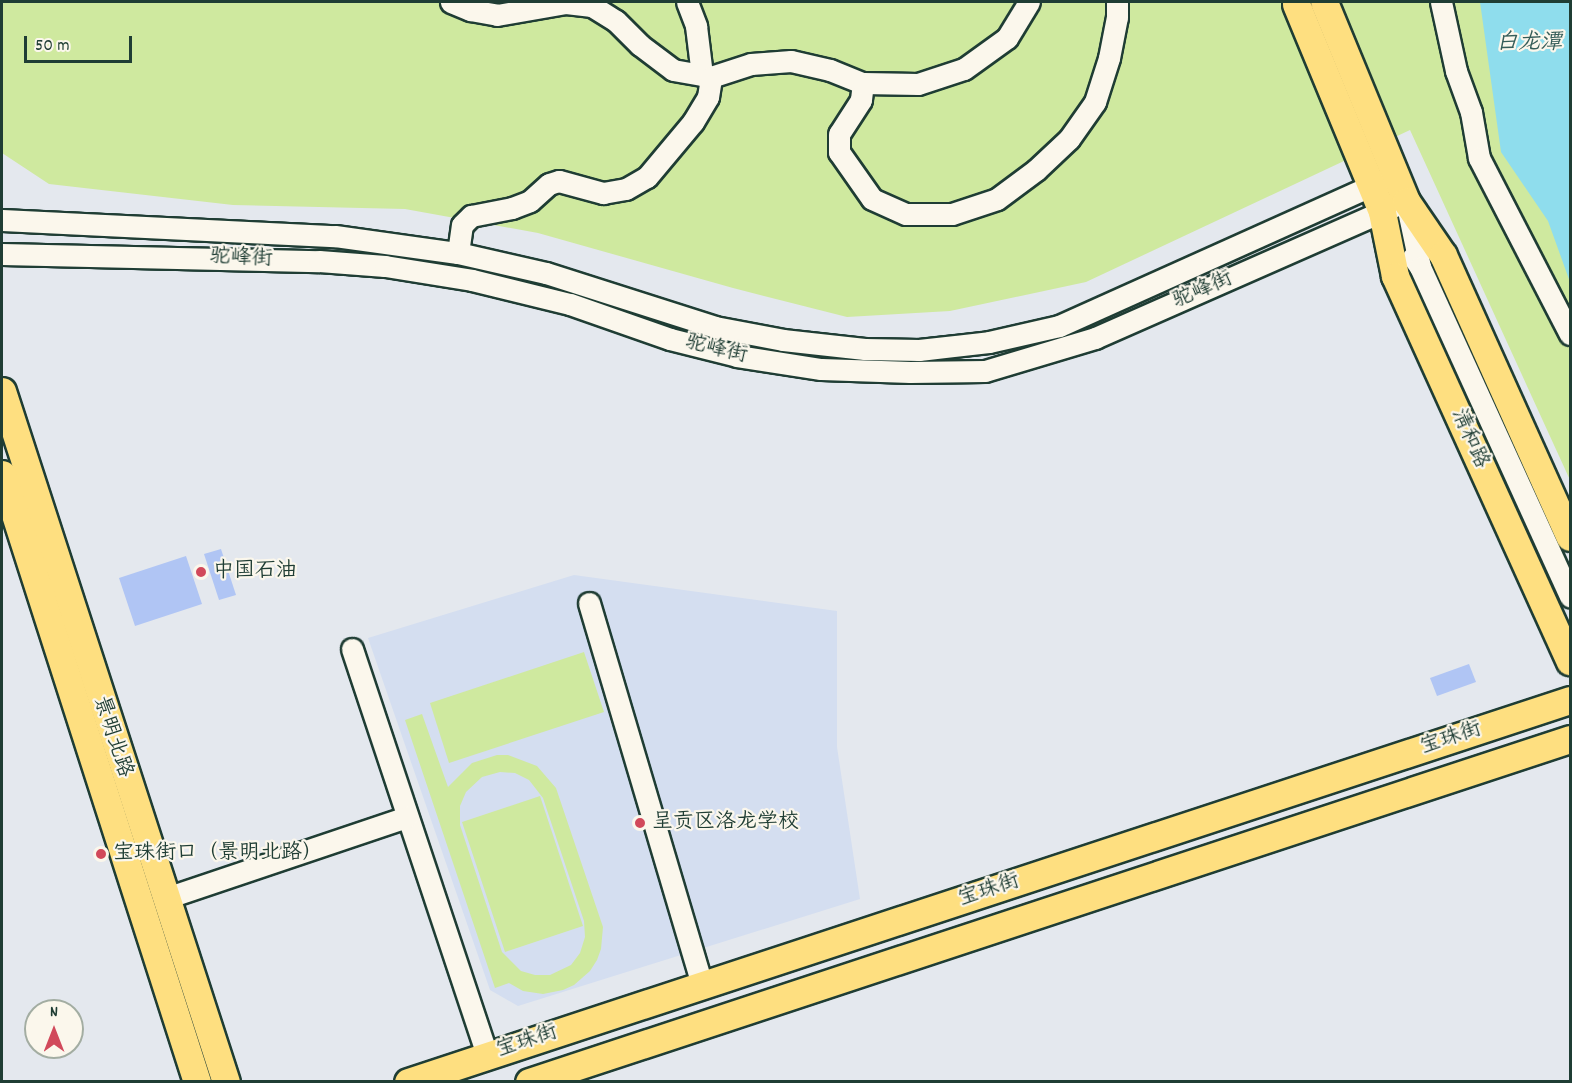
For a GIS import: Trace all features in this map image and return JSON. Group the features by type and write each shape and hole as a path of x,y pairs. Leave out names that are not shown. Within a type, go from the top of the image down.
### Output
{"main road":[{"name":"清和路","path":"1324,2 1406,201 1443,255 1570,537"},
{"name":"清和路","path":"1296,4 1382,212 1395,276 1570,661"},
{"name":"景明北路","path":"2,391 226,1082"},
{"name":"景明北路","path":"2,474 197,1082"},
{"name":"宝珠街","path":"408,1082 1570,700"},
{"name":"宝珠街","path":"529,1082 1570,739"}],"street":[{"path":"451,2 470,10 497,15 566,3 592,6 616,21 640,45 673,70 706,76 751,64 791,61 830,70 863,83 918,84 964,69 1007,38 1029,2"},
{"path":"458,253 462,225 471,216 512,208 530,201 549,184 559,181 603,194 626,189 647,177 693,122 708,97 696,26 687,2"},
{"path":"863,83 861,100 839,134 839,152 872,199 906,213 952,214 997,199 1035,170 1069,139 1095,102 1110,58 1117,17 1117,2"},
{"path":"1441,2 1456,71 1471,112 1479,158 1570,334"},
{"name":"驼峰街","path":"2,220 335,236 458,253 546,273 715,327 783,340 865,349 919,350 989,342 1059,326 1395,174"},
{"name":"驼峰街","path":"2,254 319,261 385,266 472,280 570,304 670,339 737,356 821,369 985,371 1095,338 1406,201"},
{"name":"清和路","path":"1406,201 1420,267"},
{"name":"清和路","path":"1382,212 1420,267 1570,596"},
{"path":"589,603 702,985"},
{"path":"351,650 487,1056"},
{"path":"166,897 407,817"}],"shaded area":[{"name":"呈贡区洛龙学校","path":"574,575 837,611 837,747 860,899 518,1006 490,990 368,638"}],"green space":[{"path":"2,2 1570,2 1570,480 1410,130 1086,282 950,311 847,317 733,288 538,233 405,209 233,205 49,184 2,153"},
{"path":"584,652 604,712 449,763 430,703"},
{"path":"422,714 448,787 472,763 497,755 508,755 537,766 556,788 603,927 601,949 597,960 590,971 574,985 543,994 523,991 509,983 495,988 405,720","holes":["500,772 515,773 529,780 543,798 584,921 585,937 580,953 571,965 550,975 535,975 521,971 502,952 460,825 460,806 466,792 482,777"]},
{"path":"540,796 583,926 505,952 462,822"}],"water":[{"name":"白龙潭","path":"1480,2 1570,2 1570,282 1548,221 1501,152"}],"building":[{"path":"221,549 236,595 219,600 204,554"},
{"path":"186,556 202,604 135,626 119,578"},
{"path":"1469,664 1476,682 1437,696 1430,678"}],"place":[{"name":"中国石油","path":"201,572"},
{"name":"呈贡区洛龙学校","path":"640,823"},
{"name":"宝珠街口（景明北路）","path":"101,854"}]}
